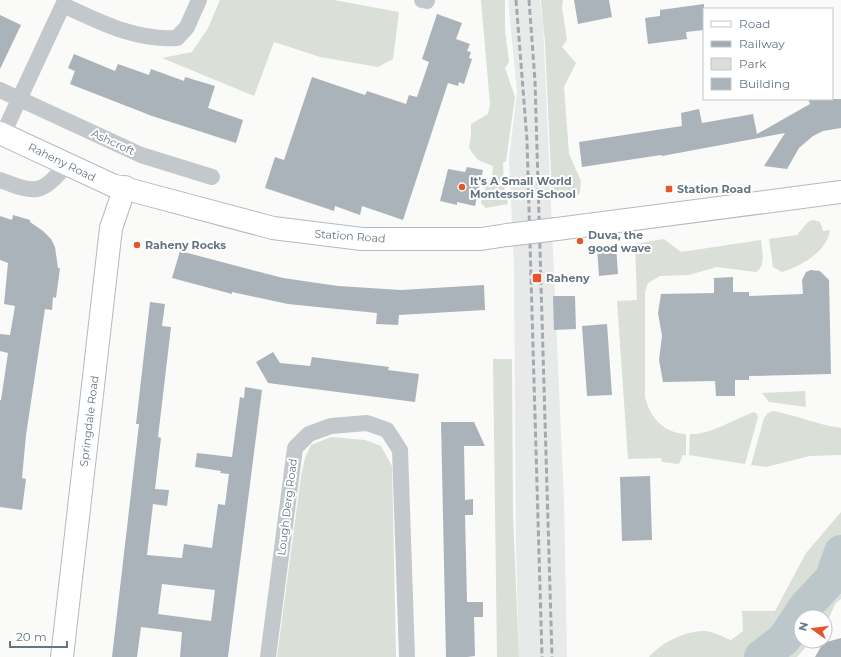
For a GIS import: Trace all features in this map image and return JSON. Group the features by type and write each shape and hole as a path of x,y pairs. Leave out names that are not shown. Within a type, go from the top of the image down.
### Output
{"main road":[{"name":"Raheny Road","path":"1,133 97,179 125,187"},
{"name":"Station Road","path":"125,187 236,219 273,228 362,239 444,240 481,239 841,192"},
{"name":"Springdale Road","path":"62,657 111,228 125,187"}],"street":[{"path":"1,133 19,98 59,2 111,27 141,36 161,39 177,38 187,27 199,0"},
{"name":"Ashcroft","path":"0,90 141,155 212,177"},
{"path":"0,180 23,188 40,190 50,183 66,164"},
{"name":"Lough Derg Road","path":"268,657 295,448 309,434 331,426 367,423 387,430 400,450 407,657"}],"shaded area":[{"path":"508,0 540,0 543,23 564,501 567,657 519,657 516,548 514,265 509,159 517,92"}],"green space":[{"path":"220,0 334,0 399,12 393,59 378,67 320,57 274,42 254,96 162,58 192,52 208,28"},
{"path":"481,0 505,0 505,30 509,62 505,68 515,97 506,161 503,163 504,186 508,204 486,208 481,203 485,189 492,178 493,166 478,160 469,148 471,124 488,114 490,104"},
{"path":"541,0 563,0 562,7 567,40 562,47 576,63 564,87 569,154 581,181 580,193 571,200 555,197 552,193 545,43"},
{"path":"813,220 820,222 823,231 830,230 828,238 819,251 805,262 782,272 773,267 769,239 797,235 808,222"},
{"path":"664,239 681,252 761,240 762,253 761,266 756,272 717,267 689,275 660,276 648,283 645,292 645,397 650,412 659,423 671,431 686,434 686,455 683,455 679,464 662,462 661,458 628,459 617,301 637,300 635,244"},
{"path":"493,359 512,359 513,517 519,657 497,657"},
{"path":"805,391 806,407 769,402 762,393"},
{"path":"773,411 824,425 841,428 841,455 810,456 766,467 751,465 764,418 768,413"},
{"path":"754,412 758,417 745,464 689,455 690,434 713,430"},
{"path":"331,437 365,440 381,446 392,466 396,657 277,657 301,476 305,458 311,445"},
{"path":"841,512 841,599 836,603 833,609 793,609 793,649 804,649 797,657 649,657 660,647 689,633 707,631 731,640 743,631 742,611 775,611 806,553"}],"building":[{"path":"574,0 609,0 612,17 578,24"},
{"path":"704,4 703,30 686,32 687,39 648,44 645,18 660,16 660,10"},
{"path":"437,14 462,23 456,39 470,44 467,51 471,52 469,58 472,59 464,84 459,82 458,86 448,83 403,220 362,206 360,215 335,206 334,211 265,188 275,157 284,160 312,77 365,95 367,91 406,104 409,95 417,97 429,62 422,59"},
{"path":"0,15 21,25 0,69"},
{"path":"74,54 115,71 118,64 149,75 151,69 184,81 185,77 215,86 208,108 243,120 236,143 152,116 70,84 75,71 68,68"},
{"path":"841,99 841,128 823,131 813,136 799,148 787,169 764,166 785,133 662,156 582,167 579,142 682,126 681,113 699,109 702,123 753,114 757,134 810,104 808,100"},
{"name":"It's A Small World Montessori School","path":"467,167 483,170 475,206 457,202 457,205 440,201 448,169 465,172"},
{"path":"13,215 30,220 30,222 51,239 55,247 58,268 60,268 56,298 53,297 52,310 45,309 26,435 22,478 26,479 22,510 0,507 0,400 8,353 0,351 0,334 10,335 15,306 4,304 8,263 0,260 0,216 12,220"},
{"path":"616,246 618,274 599,276 597,247"},
{"path":"180,251 283,278 338,286 401,290 484,285 485,310 399,315 398,325 376,324 377,313 288,304 232,292 232,294 172,278"},
{"path":"811,270 820,271 829,280 831,374 749,376 749,380 735,380 735,396 716,396 715,381 663,382 659,360 662,336 658,313 661,294 714,293 714,278 733,277 733,292 749,292 749,296 803,294 802,280 806,272"},
{"path":"553,296 575,296 576,329 554,330"},
{"path":"150,302 165,304 162,326 171,327 158,437 161,438 155,489 169,490 167,506 153,504 147,555 182,558 184,544 212,548 218,504 225,505 229,474 220,473 221,471 195,467 197,453 232,457 240,397 244,398 245,387 262,390 228,657 180,657 182,632 141,627 137,657 112,657 139,424 136,424","holes":["162,584 215,590 211,621 158,614"]},
{"path":"607,324 612,395 587,396 582,326"},
{"path":"273,352 280,363 310,366 312,357 389,367 388,370 419,374 415,402 268,383 256,362"},
{"path":"441,422 474,422 485,446 464,446 465,500 473,499 473,515 465,515 467,602 483,602 483,617 474,617 475,656 446,657"},
{"path":"650,476 652,540 622,541 620,477"},
{"path":"841,638 841,657 815,657 820,649 833,649 833,640"}],"waterway":[{"path":"761,657 784,639 806,606 832,578 841,552"}],"railway":[{"path":"516,0 527,140 542,657"},
{"path":"529,0 535,81 552,657"}],"place":[{"name":"It's A Small World Montessori School","path":"462,187"},
{"name":"Station Road","path":"669,189"},
{"name":"Duva, the good wave","path":"580,241"},
{"name":"Raheny Rocks","path":"137,245"},
{"name":"Raheny","path":"537,278"}]}
